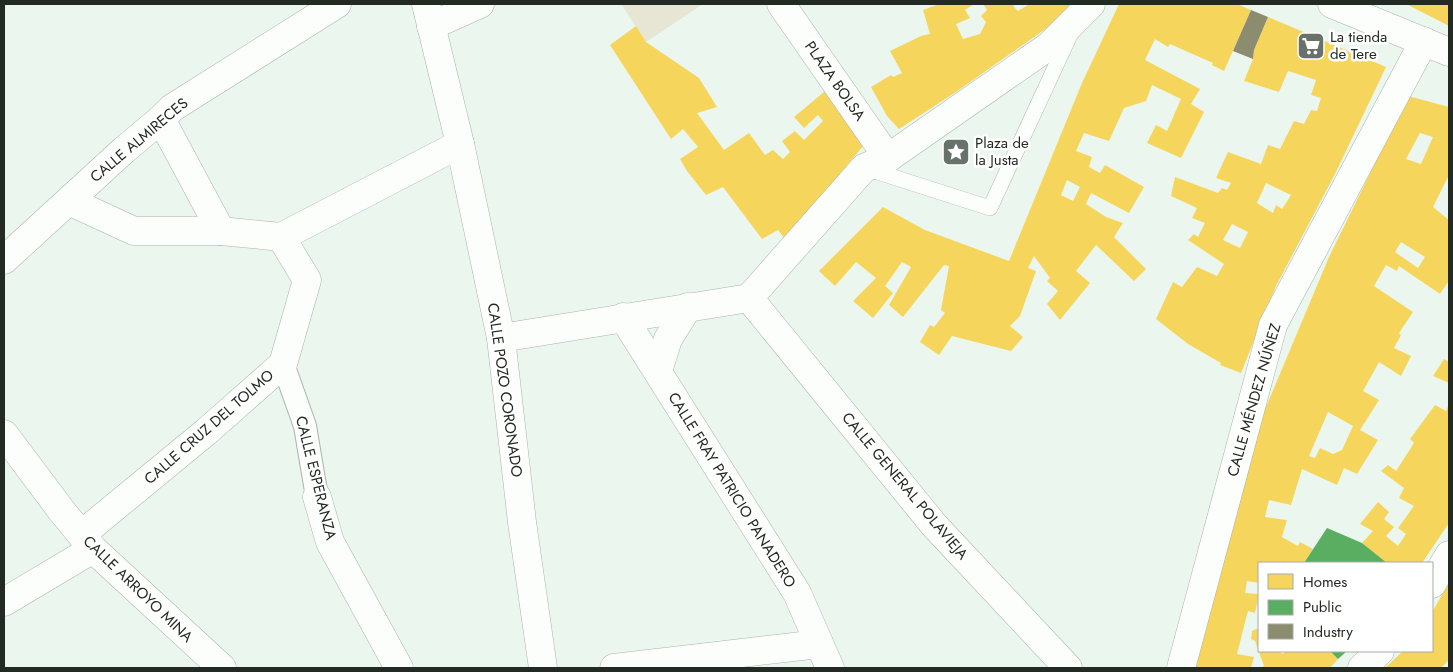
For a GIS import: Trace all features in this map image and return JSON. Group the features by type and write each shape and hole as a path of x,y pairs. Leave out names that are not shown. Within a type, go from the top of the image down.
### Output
{"street":[{"name":"CALLE ALMIRECES","path":"4,260 172,108 337,4"},
{"path":"429,15 480,4"},
{"name":"PLAZA BOLSA","path":"781,4 876,163"},
{"path":"1348,6 1449,52"},
{"path":"501,338 749,298 876,163 1049,46 1085,10"},
{"name":"CALLE POZO CORONADO","path":"429,15 460,144 501,338 522,522 543,668"},
{"name":"CALLE MÉNDEZ NÚÑEZ","path":"1180,668 1273,324 1424,41"},
{"path":"161,119 221,231"},
{"path":"69,201 134,231 221,231 281,237 460,144"},
{"name":"CALLE CRUZ DEL TOLMO","path":"4,602 88,542 206,432 283,364 307,280 281,237"},
{"name":"CALLE GENERAL POLAVIEJA","path":"749,298 934,525 1068,668"},
{"path":"658,371 668,339 688,307"},
{"name":"CALLE FRAY PATRICIO PANADERO","path":"624,317 797,593 825,656"},
{"name":"CALLE ESPERANZA","path":"283,364 305,426 317,497 330,542 399,668"},
{"name":"CALLE ARROYO MINA","path":"4,434 61,510 88,542 222,668"},
{"path":"1433,582 1449,555"},
{"path":"1362,668 1379,652"},
{"path":"614,668 825,656"}],"lane":[{"path":"876,163 990,208 1085,10"}],"green space":[{"path":"621,4 703,4 646,42"}],"building: Homes":[{"path":"939,4 974,4 965,10 970,18 956,24 963,39 980,34 986,22 981,16 987,10 983,4 1018,4 1013,6 1018,11 1027,4 1081,4 956,92 899,129 887,116 871,87 891,75 893,77 902,73 890,51 921,36 930,34 923,10"},
{"path":"1119,4 1237,4 1251,10 1224,71 1212,65 1213,63 1170,44 1168,47 1155,39 1145,60 1200,89 1191,104 1204,112 1181,158 1147,143 1156,125 1167,131 1181,99 1152,85 1146,101 1124,108 1109,141 1084,133 1076,151 1092,157 1089,167 1100,173 1105,165 1144,187 1129,213 1091,193 1086,204 1106,217 1123,223 1114,237 1146,269 1134,281 1096,245 1076,271 1090,283 1060,320 1047,304 1058,291 1047,281 1050,278 1034,256 1028,268 1036,271 1020,316 1010,326 1023,337 1011,351 952,336 939,355 920,342 930,325 934,327 945,313 941,310 949,266 944,265 903,317 889,305 911,267 902,262 885,286 893,293 873,318 853,301 876,278 856,262 835,286 819,271 883,207 925,230 1009,261 1082,83","holes":["1067,180 1080,187 1073,201 1061,195"]},
{"path":"1406,4 1449,4 1449,26 1416,9"},
{"path":"1268,17 1386,67 1336,172 1276,286 1241,373 1220,365 1221,363 1188,344 1156,319 1173,282 1182,287 1197,267 1217,276 1224,264 1188,240 1194,234 1198,237 1205,223 1192,218 1197,208 1171,196 1175,177 1218,193 1222,188 1227,190 1231,183 1216,178 1228,152 1261,164 1268,145 1280,149 1294,121 1304,124 1311,110 1317,111 1321,98 1311,95 1316,80 1288,71 1279,92 1244,81 1253,59 1254,50","holes":["1266,183 1291,195 1282,209 1276,205 1273,213 1257,203","1232,224 1248,232 1240,248 1223,240"]},
{"path":"636,26 646,42 699,78 717,107 697,113 724,150 749,133 765,155 773,150 783,159 790,152 782,141 795,131 804,140 823,121 818,115 804,128 794,117 830,87 869,139 785,239 778,230 762,239 723,187 706,195 687,171 680,159 698,147 683,129 671,139 610,45"},
{"path":"1408,96 1449,107 1449,175 1433,207 1449,220 1449,283 1440,294 1399,266 1397,271 1386,265 1374,286 1413,312 1399,333 1401,335 1394,348 1411,356 1401,376 1379,362 1363,391 1379,400 1360,430 1378,440 1357,474 1344,468 1337,485 1302,469 1291,505 1269,500 1265,517 1287,520 1282,537 1298,546 1300,542 1313,549 1305,562 1258,562 1258,583 1247,581 1245,593 1258,594 1258,599 1255,613 1248,611 1237,654 1254,657 1251,668 1195,668 1250,445 1329,257","holes":["1420,133 1433,137 1421,164 1406,159","1401,242 1425,257 1418,268 1395,252","1328,412 1353,426 1342,450 1333,454 1320,448 1315,458 1309,456"]},
{"path":"1444,359 1449,362 1449,383 1433,376"},
{"path":"1449,404 1449,523 1423,562 1386,562 1362,543 1373,531 1360,524 1378,502 1389,512 1384,519 1394,527 1386,536 1398,546 1406,534 1398,528 1414,506 1399,498 1404,488 1381,471 1388,465 1396,471 1414,443 1410,439 1435,405 1446,411"},
{"path":"1449,583 1449,660 1441,668 1385,668 1402,652 1433,652 1433,610"},
{"path":"1258,628 1258,649 1255,641 1251,639 1252,631"},
{"path":"1259,652 1281,652 1282,654 1285,652 1331,652 1338,659 1330,668 1260,668 1264,666"}],"building: Public":[{"path":"1327,528 1362,543 1386,562 1305,562"},
{"path":"1331,652 1346,652 1338,659"}],"building: Industry":[{"path":"1251,10 1268,17 1254,50 1253,59 1233,51"}],"place":[{"name":"La tienda de Tere","path":"1311,46"},
{"name":"Plaza de la Justa","path":"956,152"}]}
